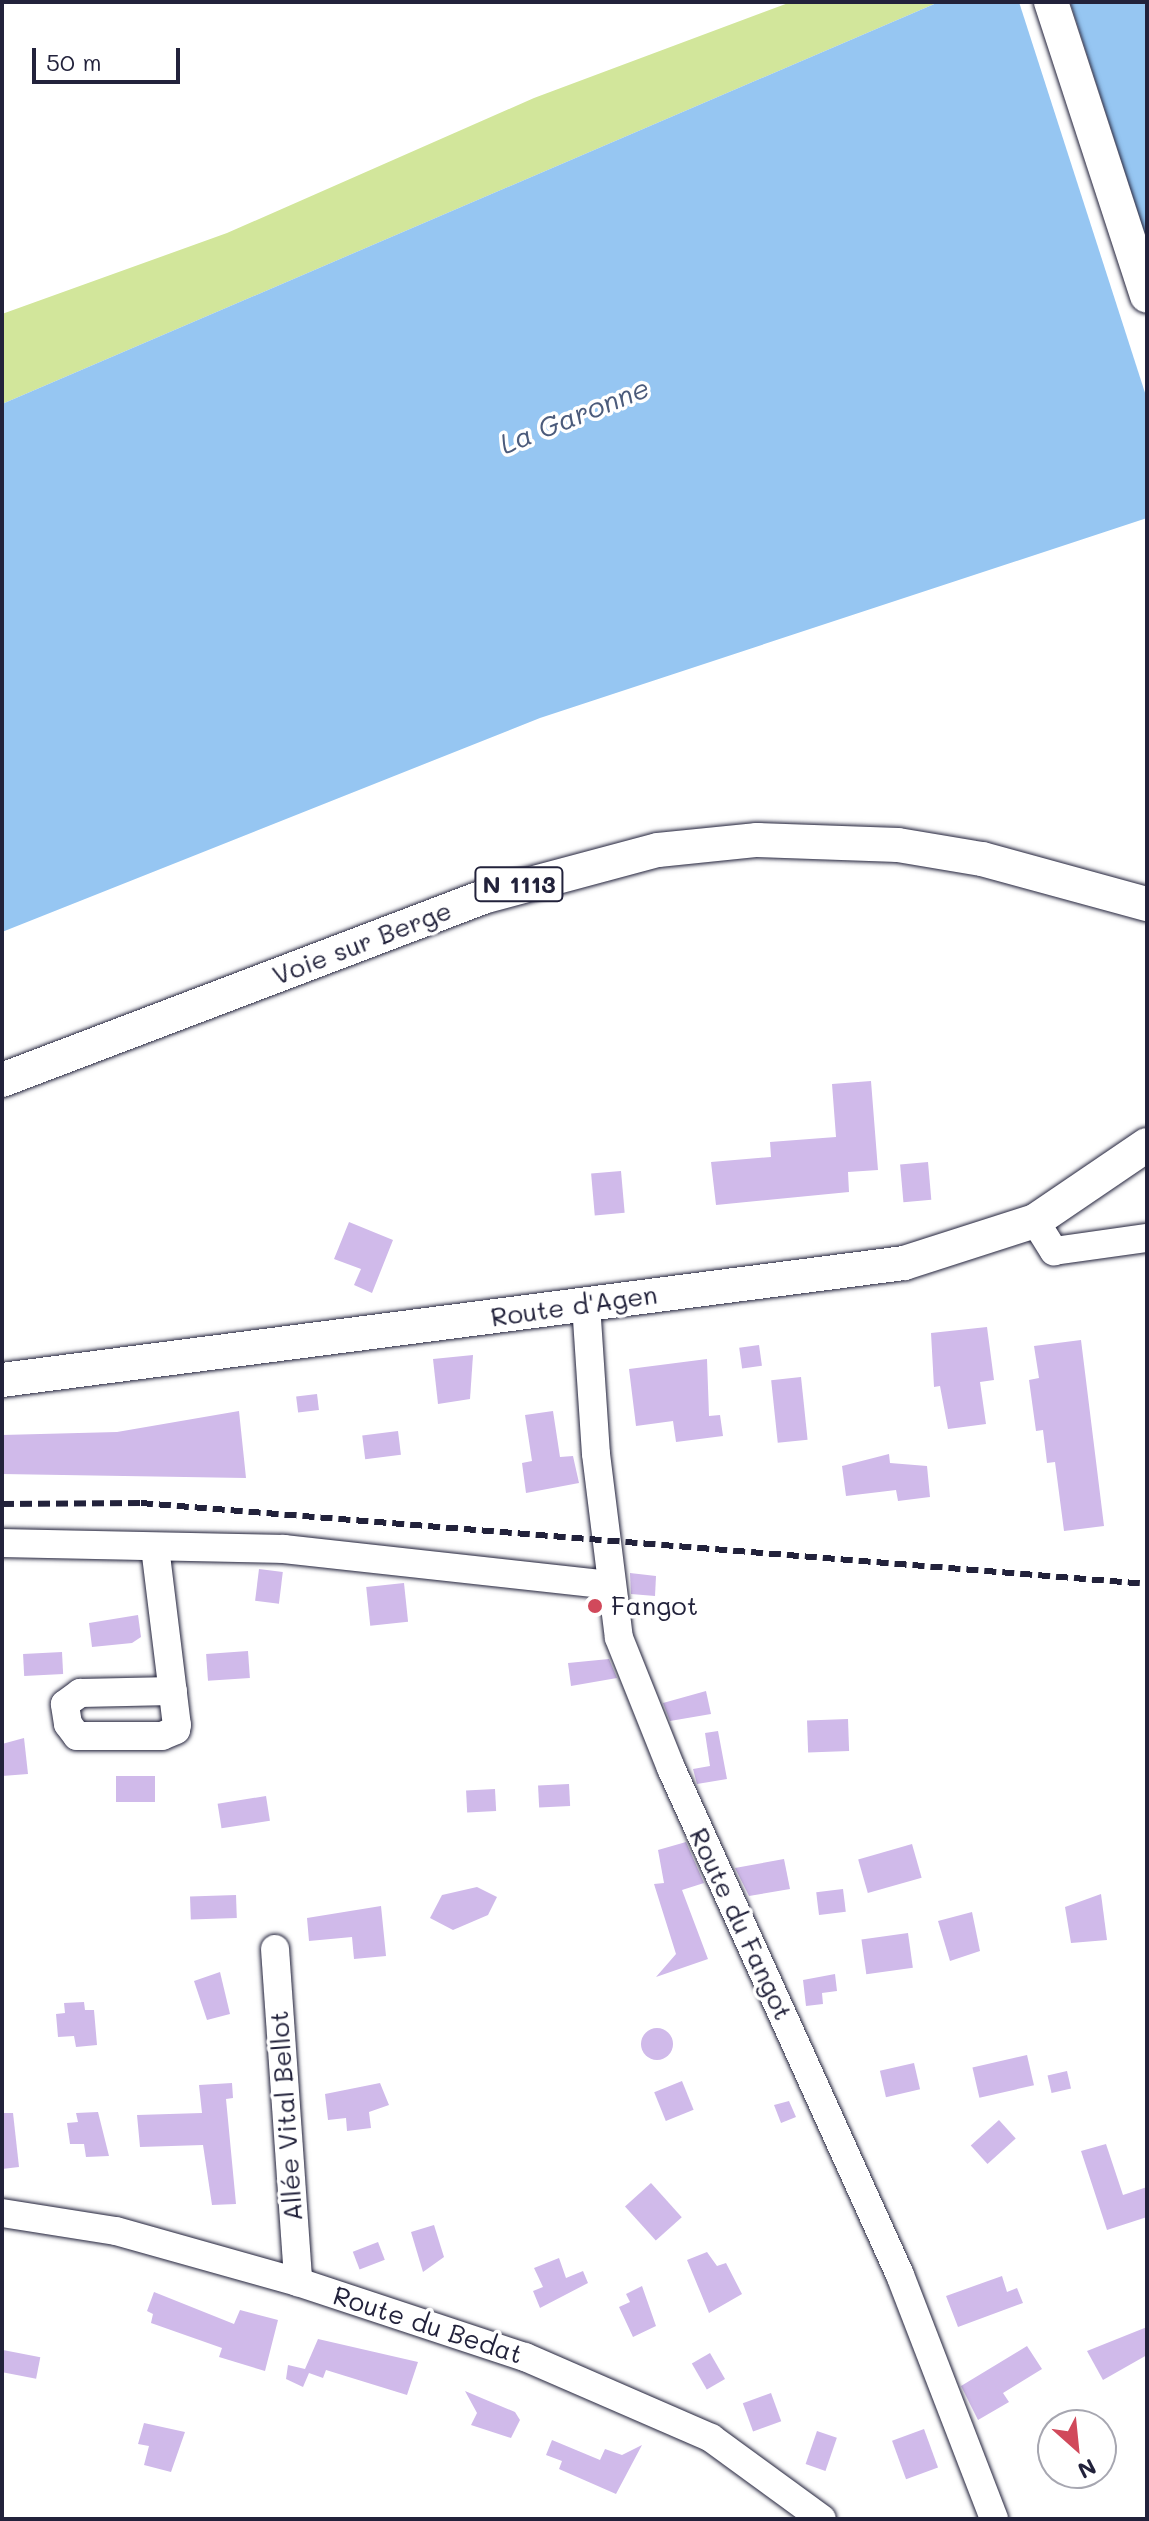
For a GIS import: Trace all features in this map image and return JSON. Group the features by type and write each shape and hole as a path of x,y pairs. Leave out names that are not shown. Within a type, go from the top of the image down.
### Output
{"main road":[{"path":"1051,2 1147,296"},
{"name":"Voie sur Berge","path":"2,1080 486,896 658,850 757,840 853,841 941,850 1063,881"},
{"name":"N 1113","path":"1063,881 1147,904"},
{"name":"N 1113","path":"1063,881 1147,918"},
{"name":"Route d'Agen","path":"2,1380 904,1263 1035,1221 1140,1154"}],"street":[{"path":"1035,1221 1054,1251 1147,1238"},
{"name":"Route du Fangot","path":"586,1304 609,1585 619,1638 671,1768 900,2275 994,2519"},
{"path":"2,1543 284,1549 609,1585"},
{"path":"155,1547 173,1691"},
{"name":"Allée Vital Bellot","path":"275,1949 298,2282"},
{"name":"Route du Bedat","path":"2,2213 116,2231 298,2282 618,2393 711,2438 822,2519"}],"green space":[{"path":"791,2 939,2 2,404 2,314 227,233 534,98"}],"water":[{"name":"La Garonne","path":"939,2 1147,2 1147,518 540,718 2,932 2,404"}],"pier":[{"path":"1019,2 1070,2 1147,240 1147,399"}],"building":[{"path":"871,1081 878,1170 848,1172 849,1192 716,1205 711,1162 771,1157 770,1142 836,1137 832,1084"},
{"path":"928,1162 931,1200 903,1202 900,1164"},
{"path":"621,1171 625,1213 595,1215 591,1174"},
{"path":"349,1222 393,1240 372,1293 354,1285 361,1269 334,1259"},
{"path":"987,1327 994,1380 980,1382 986,1424 948,1429 940,1386 934,1387 931,1333"},
{"path":"1081,1340 1104,1526 1064,1531 1055,1462 1047,1463 1043,1430 1036,1431 1029,1380 1039,1378 1034,1346"},
{"path":"759,1345 762,1366 742,1369 739,1348"},
{"path":"473,1355 470,1399 438,1404 433,1359"},
{"path":"707,1359 709,1416 720,1415 723,1436 676,1442 673,1421 636,1426 629,1369"},
{"path":"801,1377 808,1440 778,1443 771,1380"},
{"path":"317,1394 319,1410 298,1412 296,1397"},
{"path":"239,1411 246,1478 2,1474 2,1435 117,1432"},
{"path":"553,1411 560,1457 573,1456 579,1483 526,1493 522,1463 532,1461 525,1415"},
{"path":"398,1431 401,1455 365,1459 362,1435"},
{"path":"889,1454 890,1463 927,1466 930,1497 898,1501 896,1490 846,1496 842,1466"},
{"path":"259,1569 283,1572 279,1604 255,1601"},
{"path":"630,1573 656,1576 655,1596 631,1594"},
{"path":"404,1583 408,1622 370,1626 366,1587"},
{"path":"138,1615 141,1637 132,1643 92,1647 89,1623"},
{"path":"248,1651 250,1678 208,1681 206,1654"},
{"path":"62,1652 63,1674 24,1676 23,1654"},
{"path":"609,1659 617,1678 571,1686 568,1663"},
{"path":"706,1691 711,1714 670,1721 663,1703"},
{"path":"848,1719 849,1751 808,1752 807,1720"},
{"path":"718,1731 727,1779 697,1784 693,1769 710,1766 705,1733"},
{"path":"24,1738 28,1774 2,1776 2,1744"},
{"path":"116,1776 155,1776 155,1802 116,1802"},
{"path":"569,1784 570,1806 539,1808 538,1786"},
{"path":"495,1789 496,1811 467,1812 466,1791"},
{"path":"266,1796 270,1821 222,1828 218,1804"},
{"path":"686,1842 704,1883 682,1890 708,1959 656,1977 676,1954 654,1884 664,1883 658,1850"},
{"path":"912,1844 922,1878 868,1893 858,1859"},
{"path":"784,1859 790,1889 749,1896 735,1868"},
{"path":"477,1887 497,1897 488,1915 453,1930 430,1918 442,1895"},
{"path":"843,1889 846,1912 819,1915 816,1892"},
{"path":"1101,1894 1107,1940 1071,1943 1065,1907"},
{"path":"236,1895 237,1918 191,1920 190,1897"},
{"path":"381,1906 386,1956 354,1959 352,1937 309,1941 307,1918"},
{"path":"972,1912 980,1951 950,1961 938,1921"},
{"path":"908,1933 913,1968 866,1974 861,1940"},
{"path":"220,1972 230,2014 207,2020 194,1981"},
{"path":"835,1974 837,1991 822,1993 823,2004 806,2006 803,1980"},
{"path":"84,2002 85,2010 94,2010 97,2045 76,2047 74,2036 58,2037 56,2014 65,2013 64,2003"},
{"path":"657,2028 668,2033 673,2044 668,2055 657,2060 646,2055 641,2044 646,2033"},
{"path":"1027,2055 1034,2085 979,2098 972,2068"},
{"path":"914,2063 920,2089 886,2097 880,2071"},
{"path":"1067,2071 1071,2089 1052,2093 1048,2075"},
{"path":"682,2081 694,2110 666,2121 654,2092"},
{"path":"232,2083 233,2098 226,2099 236,2204 212,2205 203,2145 140,2147 137,2115 202,2113 199,2085"},
{"path":"380,2083 389,2105 369,2112 371,2128 347,2131 346,2118 328,2120 325,2094"},
{"path":"789,2101 796,2117 781,2123 774,2105"},
{"path":"98,2112 109,2156 86,2157 84,2144 70,2144 67,2123 78,2122 76,2113"},
{"path":"2,2113 13,2113 19,2167 2,2169"},
{"path":"999,2120 1016,2139 987,2164 971,2145"},
{"path":"1106,2144 1123,2195 1147,2187 1147,2217 1107,2230 1081,2151"},
{"path":"651,2183 682,2217 656,2241 625,2206"},
{"path":"434,2225 444,2257 423,2272 411,2232"},
{"path":"378,2242 385,2260 360,2269 353,2252"},
{"path":"707,2252 717,2266 726,2263 742,2294 709,2313 687,2260"},
{"path":"559,2258 566,2278 583,2271 588,2283 540,2308 533,2291 543,2287 534,2268"},
{"path":"1002,2276 1007,2292 1017,2288 1023,2303 958,2327 946,2296"},
{"path":"642,2286 656,2326 633,2337 619,2307 630,2302 626,2294"},
{"path":"154,2292 234,2324 240,2310 278,2320 265,2371 219,2357 222,2348 151,2323 153,2314 147,2311"},
{"path":"1147,2327 1147,2355 1103,2380 1087,2351"},
{"path":"318,2339 418,2362 407,2395 326,2370 323,2378 309,2373 303,2387 286,2379 288,2365 305,2369"},
{"path":"1027,2346 1042,2369 1003,2393 1009,2402 978,2420 961,2386"},
{"path":"3,2350 40,2357 36,2379 2,2372"},
{"path":"710,2353 725,2379 707,2389 692,2364"},
{"path":"465,2391 515,2412 520,2420 511,2438 471,2425 477,2413"},
{"path":"771,2393 781,2421 753,2431 743,2403"},
{"path":"144,2423 185,2432 171,2472 144,2465 149,2446 138,2444"},
{"path":"924,2429 938,2468 906,2479 892,2441"},
{"path":"817,2431 837,2438 825,2471 806,2464"},
{"path":"552,2440 600,2460 605,2449 622,2455 642,2445 616,2494 559,2469 562,2461 546,2455"}],"railway":[{"path":"2,1504 141,1503 1147,1584"}],"place":[{"name":"Fangot","path":"595,1606"}]}
